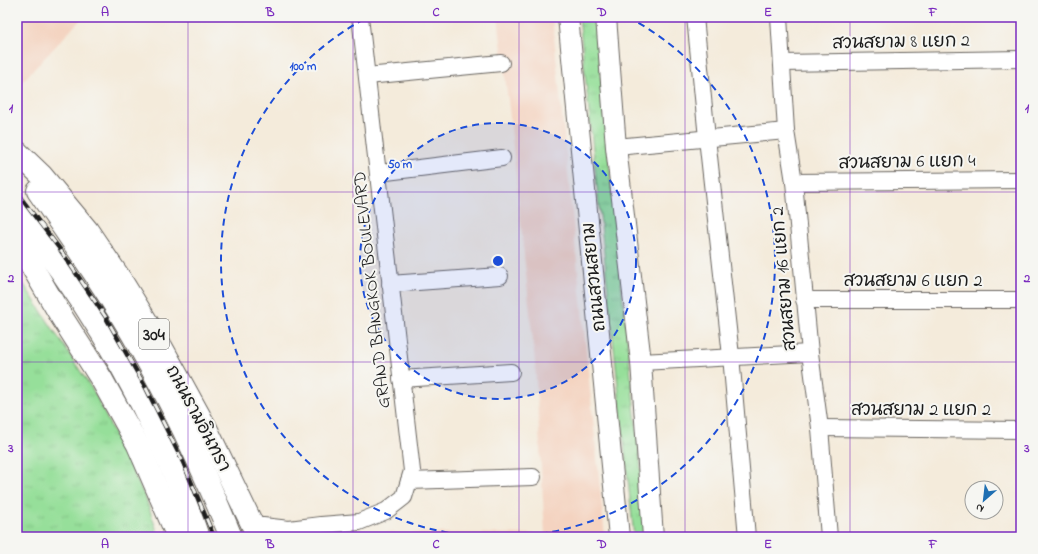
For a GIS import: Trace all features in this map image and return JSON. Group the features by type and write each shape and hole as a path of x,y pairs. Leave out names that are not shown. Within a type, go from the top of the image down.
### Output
{"highway":[{"name":"ถนนรามอินทรา","path":"17,152 42,176 87,230 119,277 156,337 206,428 255,532"},
{"name":"ถนนรามอินทรา","path":"17,162 84,260 142,350 210,485 231,537"},
{"name":"304","path":"17,213 60,269 92,318 116,359 158,438 178,484 198,537"},
{"path":"17,241 61,316 102,380 138,445 178,537"}],"street":[{"name":"GRAND BANGKOK BOULEVARD","path":"255,532 263,526 290,533 321,525 350,524 359,522 386,511 404,497 412,471 360,17"},
{"name":"ถนนสวนสยาม","path":"568,17 619,537"},
{"name":"ถนนสวนสยาม","path":"606,17 616,147 641,362 653,537"},
{"path":"695,17 732,356 747,537"},
{"name":"สวนสยาม 16 แยก 2","path":"779,17 786,131 794,182 804,300 820,428 829,537"},
{"name":"สวนสยาม 8 แยก 2","path":"782,63 1021,59"},
{"path":"367,76 501,63"},
{"path":"616,147 786,131"},
{"path":"378,173 502,158"},
{"name":"สวนสยาม 6 แยก 4","path":"794,182 1021,180"},
{"path":"390,284 500,276"},
{"name":"สวนสยาม 6 แยก 2","path":"804,300 1021,300"},
{"path":"641,362 810,353"},
{"path":"401,378 511,372"},
{"name":"สวนสยาม 2 แยก 2","path":"820,428 1021,430"},
{"path":"409,481 532,477"},
{"name":"GRAND BANGKOK BOULEVARD","path":"333,537 350,524"}],"shaded area":[{"path":"17,17 83,17 17,87"},
{"path":"498,17 552,17 605,537 354,537 355,532 545,534 535,362 510,117"}],"green space":[{"path":"579,17 595,17 648,537 634,537"},
{"path":"17,274 94,392 146,499 159,537 17,537"}],"railway":[{"path":"17,193 59,248 105,316 146,388 183,462 214,537"}]}
